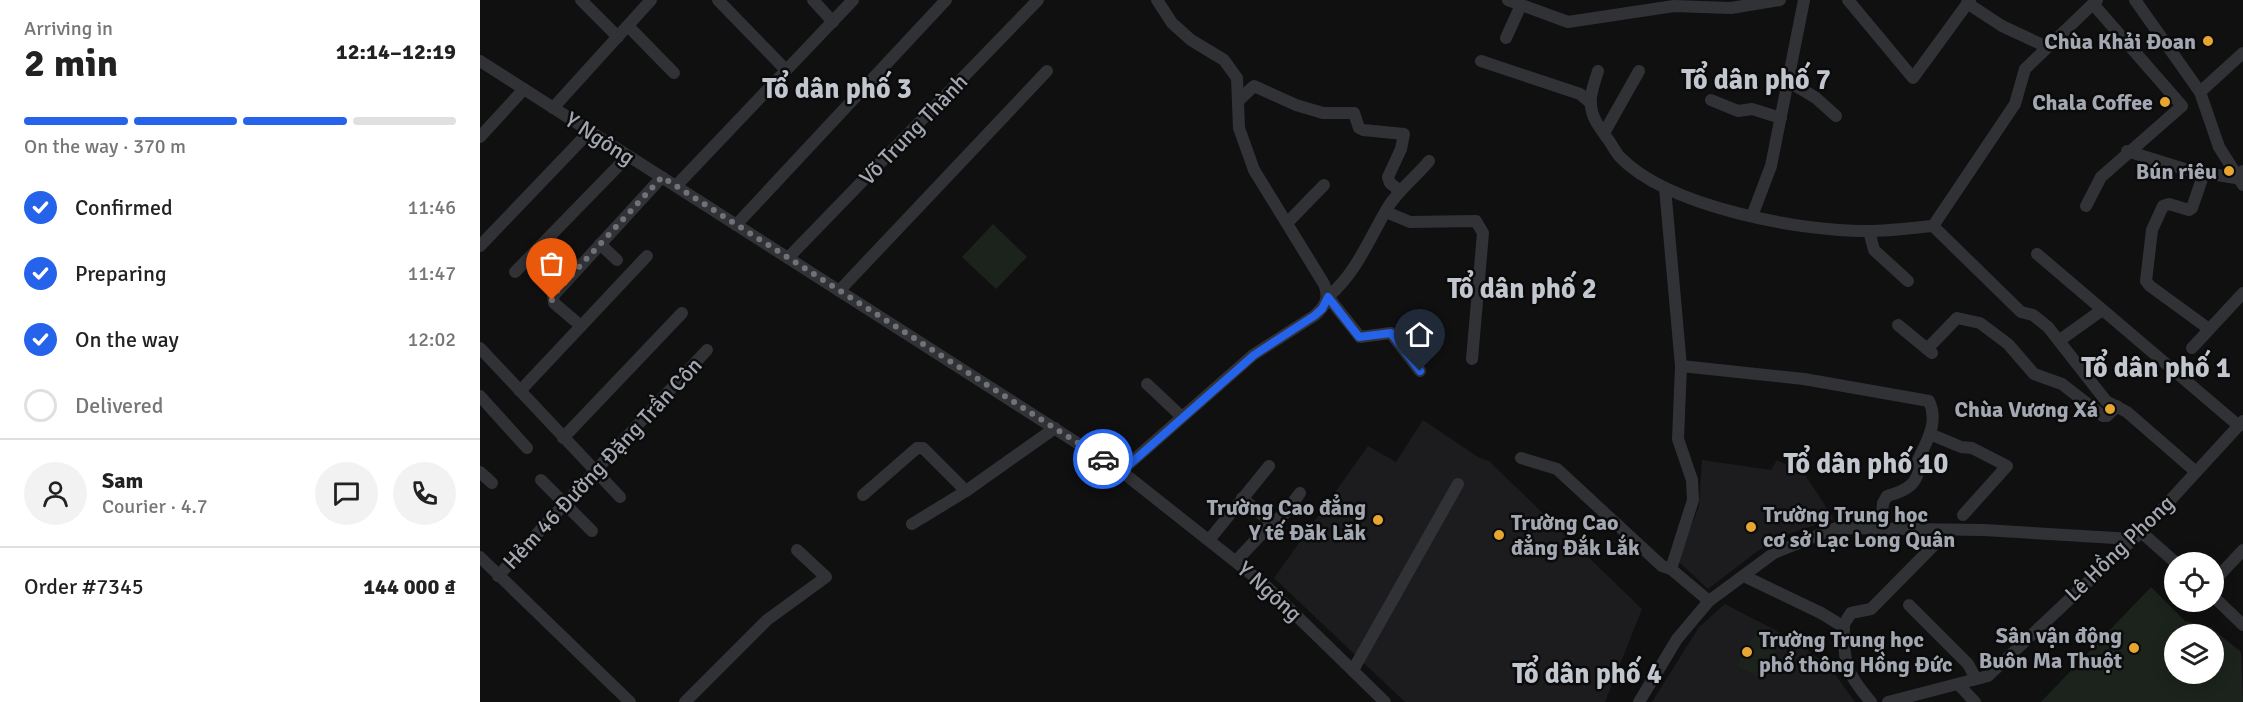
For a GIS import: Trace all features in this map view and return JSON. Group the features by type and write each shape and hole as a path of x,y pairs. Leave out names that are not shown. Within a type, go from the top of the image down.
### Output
{"street":[{"path":"581,0 618,37"},
{"path":"553,108 651,0"},
{"path":"718,0 786,70"},
{"path":"813,0 833,22"},
{"path":"676,186 853,0"},
{"path":"736,225 946,0"},
{"name":"Võ Trung Thành","path":"788,258 1038,0"},
{"path":"1157,0 1172,23 1191,40 1224,60 1237,78 1239,128 1254,170 1324,284 1328,297 1359,337 1391,333 1420,371"},
{"path":"1508,0 1568,22 1674,6 1731,8 1780,0"},
{"path":"1626,13 1628,0"},
{"path":"1752,216 1771,166 1804,0"},
{"path":"1848,0 1913,78 1969,2 2002,26 2047,48"},
{"path":"2134,0 2199,92 2219,147 2241,178"},
{"path":"1933,226 2015,104 2025,69 2095,2 2182,106 2127,151 2101,177 2085,206"},
{"path":"1506,38 1521,5"},
{"path":"628,26 674,74"},
{"path":"2199,92 2243,53"},
{"name":"Y Ngông","path":"480,61 1122,471 1265,585 1385,702"},
{"path":"1481,61 1580,94 1591,103"},
{"path":"839,291 1047,71"},
{"path":"1598,71 1591,103 1595,120 1620,157 1665,188 1709,205 1752,216 1823,228 1869,231 1933,226 2021,312 2033,315 2060,340 2097,392 2127,412 2196,472"},
{"path":"1604,133 1639,71"},
{"path":"1788,81 1816,98 1836,116"},
{"path":"1238,101 1254,86 1296,105 1323,113 1354,113 1359,128 1363,130 1404,134 1401,149 1388,177 1390,183 1400,191"},
{"path":"480,137 524,89"},
{"path":"1711,100 1738,111 1752,109 1781,118"},
{"path":"480,246 590,131"},
{"path":"2127,151 2204,173 2241,178"},
{"path":"515,272 628,156"},
{"path":"1122,471 1254,355 1322,309 1328,297 1339,288 1363,256 1400,191 1429,161"},
{"path":"2204,173 2192,208 2189,210 2169,204 2163,206 2152,230 2146,280 2150,286 2209,330"},
{"path":"581,326 552,298 662,177"},
{"path":"1287,222 1324,185"},
{"path":"1665,188 1681,366 1678,439 1692,480 1693,500 1671,569"},
{"path":"1386,212 1410,222 1476,221 1483,233 1472,359"},
{"path":"1869,231 1874,250 1908,281"},
{"path":"600,244 617,260"},
{"path":"2037,254 2241,423"},
{"path":"520,391 647,256"},
{"path":"2192,348 2243,294"},
{"path":"2060,340 2102,310"},
{"path":"563,438 682,313"},
{"path":"1898,325 1930,352 1957,318 1980,323 1996,334 2034,374 2062,384 2103,416 2107,416 2117,406"},
{"path":"480,348 620,497"},
{"name":"Hẻm 46 Đường Đặng Trần Côn","path":"498,576 707,350"},
{"path":"1681,366 1804,379 1929,401 1934,411 1930,434 1918,460 1919,467 1914,482 1909,490 1887,496 1883,504 1881,528"},
{"path":"1147,384 1182,417"},
{"path":"480,396 527,448"},
{"name":"Lê Hồng Phong","path":"1888,702 1988,676 2136,536 2241,423"},
{"path":"912,524 966,491 1055,428"},
{"path":"1930,434 1962,447 1972,448 2007,466 1963,515"},
{"path":"864,495 917,448 922,448 966,491"},
{"path":"1521,458 1557,470 1662,566 1671,569 1709,601"},
{"path":"1209,540 1269,466"},
{"path":"480,472 492,483"},
{"path":"541,480 592,531"},
{"path":"1353,670 1458,484"},
{"path":"1236,561 1284,514 1300,493"},
{"path":"1242,498 1272,524"},
{"path":"1639,702 1677,639 1709,601 1774,553 1836,528 2136,536 2164,555"},
{"path":"1844,624 1851,613 1871,609 1949,530"},
{"path":"685,702 767,620 826,577 796,550"},
{"path":"2224,570 2243,550"},
{"path":"480,557 630,702"},
{"path":"1744,576 1821,613 1844,627 1844,663 1853,682 1871,702"},
{"path":"1909,604 1968,664 1976,679"},
{"path":"2224,607 2243,625"},
{"name":"Lê Hồng Phong","path":"1879,702 1888,696 1906,690 1940,683 1958,684"},
{"path":"1958,684 1976,702"}],"shaded area":[{"path":"993,224 1027,257 996,289 962,257"},
{"name":"Trường Cao đẳng Đắk Lắk","path":"1423,420 1478,457 1489,461 1642,609 1605,702 1405,702 1274,578 1368,446 1396,462"},
{"name":"Trường Trung học cơ sở Lạc Long Quân","path":"1702,460 1771,470 1777,460 1804,473 1834,519 1788,534 1759,550 1708,589 1678,561 1699,506"},
{"name":"Sân vận động Buôn Ma Thuột","path":"2151,587 2164,600 2164,612 2176,612 2185,621 2198,624 2164,624 2164,684 2224,684 2224,638 2241,652 2243,702 2041,702"},
{"name":"Trường Trung học phổ thông Hồng Đức","path":"1725,604 1792,639 1829,666 1855,702 1652,702 1699,627"},
{"path":"1758,627 1781,639 1760,678 1737,666"}],"way so far":[{"path":"552,300 556,292 662,177 1103,459"}],"place":[{"name":"Chùa Khải Đoan","path":"2208,41"},
{"name":"Chala Coffee","path":"2165,102"},
{"name":"Bún riêu","path":"2229,171"},
{"name":"Chùa Vương Xá","path":"2110,409"},
{"name":"Trường Cao đẳng Y tế Đăk Lăk","path":"1378,520"},
{"name":"Trường Trung học cơ sở Lạc Long Quân","path":"1751,527"},
{"name":"Trường Cao đẳng Đắk Lắk","path":"1499,535"},
{"name":"Sân vận động Buôn Ma Thuột","path":"2134,648"},
{"name":"Trường Trung học phổ thông Hồng Đức","path":"1747,652"}],"district":[{"name":"Tổ dân phố 7","path":"1756,79"},
{"name":"Tổ dân phố 3","path":"837,88"},
{"name":"Tổ dân phố 2","path":"1522,288"},
{"name":"Tổ dân phố 1","path":"2156,367"},
{"name":"Tổ dân phố 10","path":"1866,463"},
{"name":"Tổ dân phố 4","path":"1587,673"}],"route":[{"path":"1103,459 1122,471 1239,367 1268,345 1314,316 1322,309 1328,297 1359,337 1391,333 1420,371"}]}
